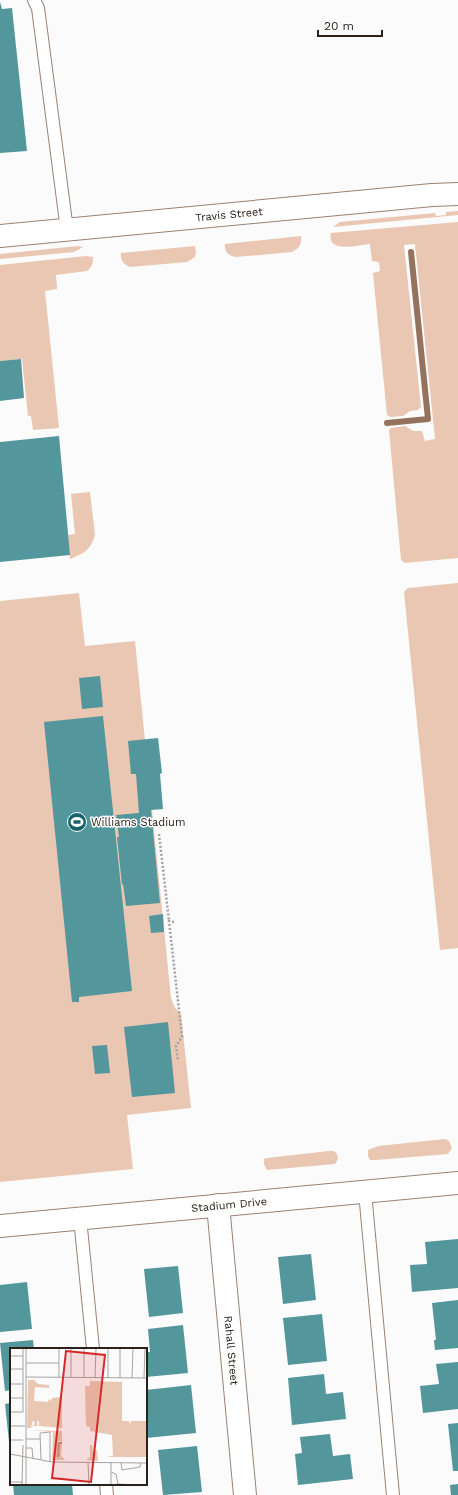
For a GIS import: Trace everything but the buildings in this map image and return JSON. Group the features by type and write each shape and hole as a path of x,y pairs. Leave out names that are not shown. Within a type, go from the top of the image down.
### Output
{"street":[{"name":"Travis Street","path":"0,236 432,195 458,194"},
{"name":"Stadium Drive","path":"0,1226 458,1183"},
{"name":"Rahall Street","path":"218,1206 245,1495"}],"lane":[{"path":"34,0 38,8 67,230"},
{"path":"365,1192 393,1495"},
{"path":"80,1218 93,1348"},
{"path":"106,1485 107,1495"}],"path":[{"path":"159,834 182,1037 176,1046 178,1061"},
{"path":"169,921 174,922"}],"shaded area":[{"path":"458,211 458,215 333,227 340,222 435,213 436,216 446,215 446,212"},
{"path":"458,222 458,558 405,563 401,560 389,430 391,428 405,426 413,431 422,431 425,441 435,439 415,244 404,245 421,407 418,410 410,411 403,416 391,417 387,415 373,273 380,271 379,262 372,261 370,244 344,247 338,246 333,244 331,240 331,233"},
{"path":"301,236 300,246 292,252 236,257 231,256 225,249 225,244"},
{"path":"78,246 83,247 74,252 0,259 0,254"},
{"path":"195,246 195,257 187,262 130,267 124,264 121,258 121,253"},
{"path":"86,256 93,257 92,265 87,271 56,275 57,289 45,291 59,428 33,430 31,416 28,416 22,359 0,361 0,265"},
{"path":"90,492 95,535 91,544 86,550 70,559 68,535 75,534 71,494"},
{"path":"458,583 458,948 440,950 404,592 408,588"},
{"name":"Williams Stadium","path":"79,593 85,646 135,641 171,998 175,1008 181,1014 191,1108 127,1115 133,1169 0,1182 0,601"},
{"path":"445,1139 449,1141 452,1148 448,1154 376,1160 370,1160 368,1156 368,1150 378,1146"},
{"path":"334,1151 337,1154 338,1159 335,1164 267,1170 264,1164 264,1159 267,1158"}],"waterway":[{"path":"387,423 428,419 411,252"}],"place":[{"name":"Williams Stadium","path":"77,822"}]}
